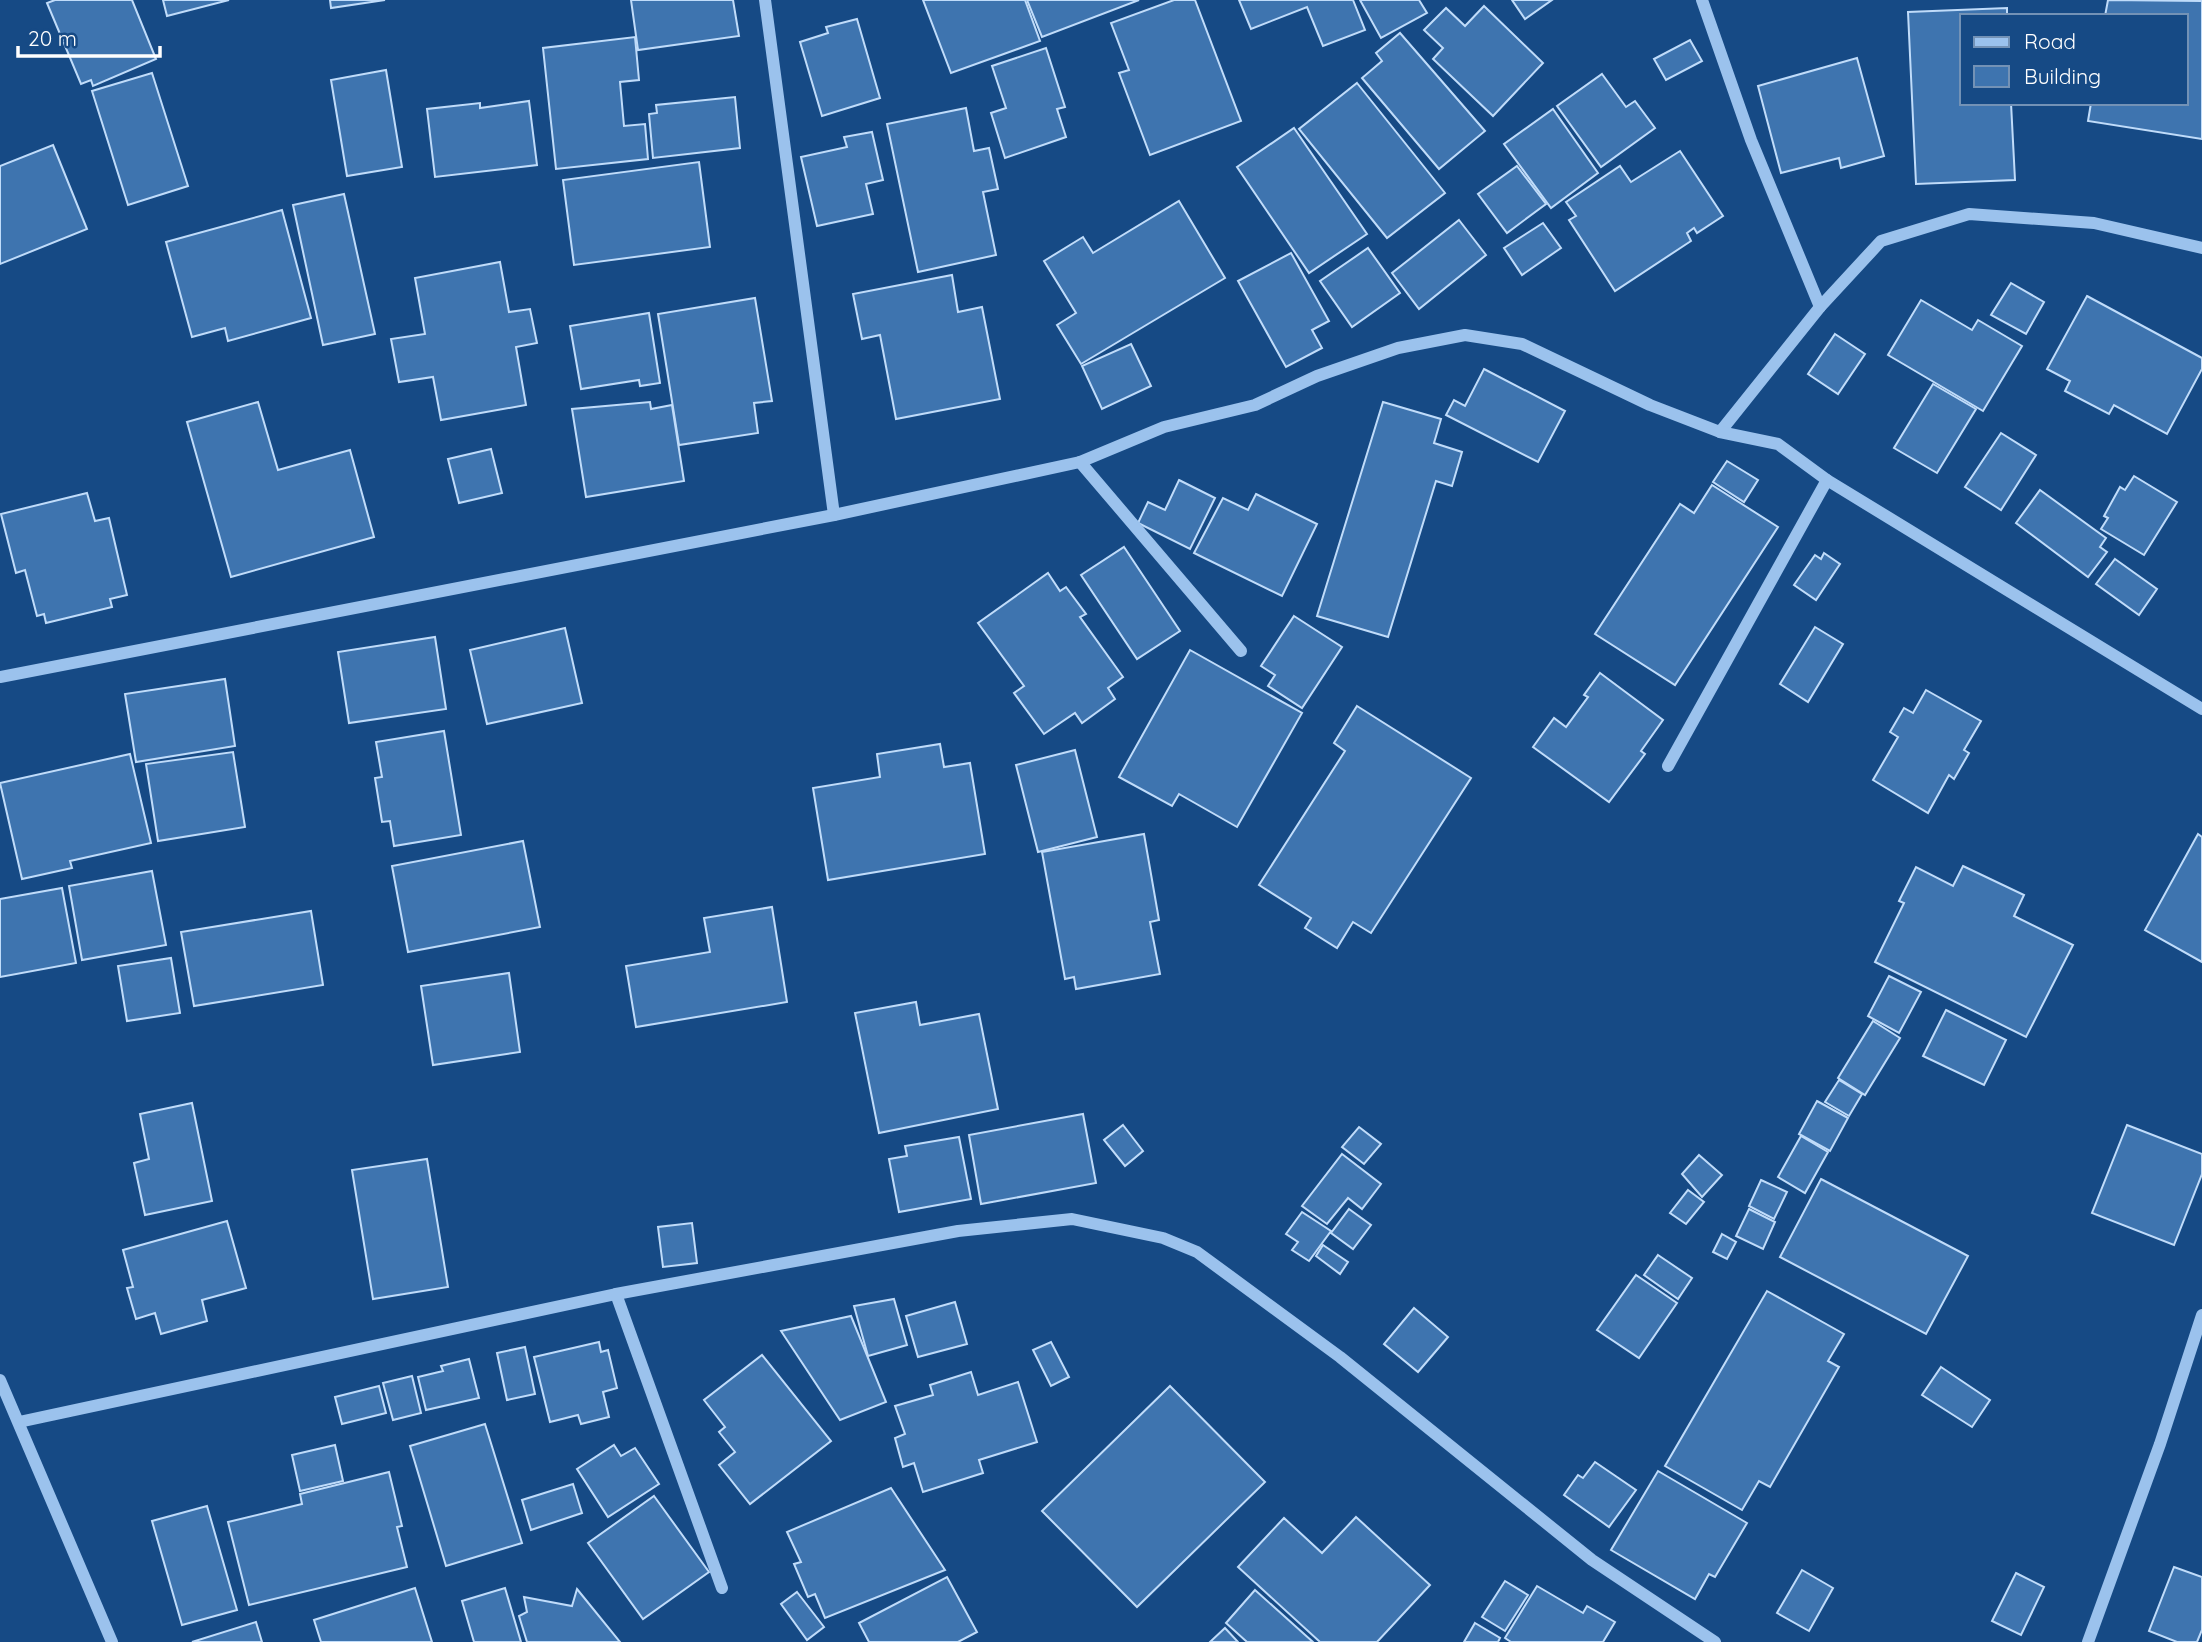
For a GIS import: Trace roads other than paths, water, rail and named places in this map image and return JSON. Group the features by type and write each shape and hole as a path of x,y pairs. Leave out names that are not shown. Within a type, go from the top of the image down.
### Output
{"street":[{"path":"765,0 834,515"},
{"path":"1702,0 1751,140 1820,307"},
{"path":"1720,432 1820,307 1881,241 1969,214 2094,223 2202,248"},
{"path":"0,677 834,515 1080,463 1164,427 1255,405 1317,376 1398,348 1465,335 1522,344 1650,405 1720,432 1778,444 1827,480 2202,709"},
{"path":"1080,463 1241,651"},
{"path":"1668,766 1827,480"},
{"path":"19,1422 616,1294 958,1231 1072,1219 1163,1238 1198,1252 1340,1357 1592,1560 1715,1642"},
{"path":"616,1294 722,1588"},
{"path":"2088,1642 2160,1444 2202,1315"},
{"path":"0,1380 112,1642"}]}
